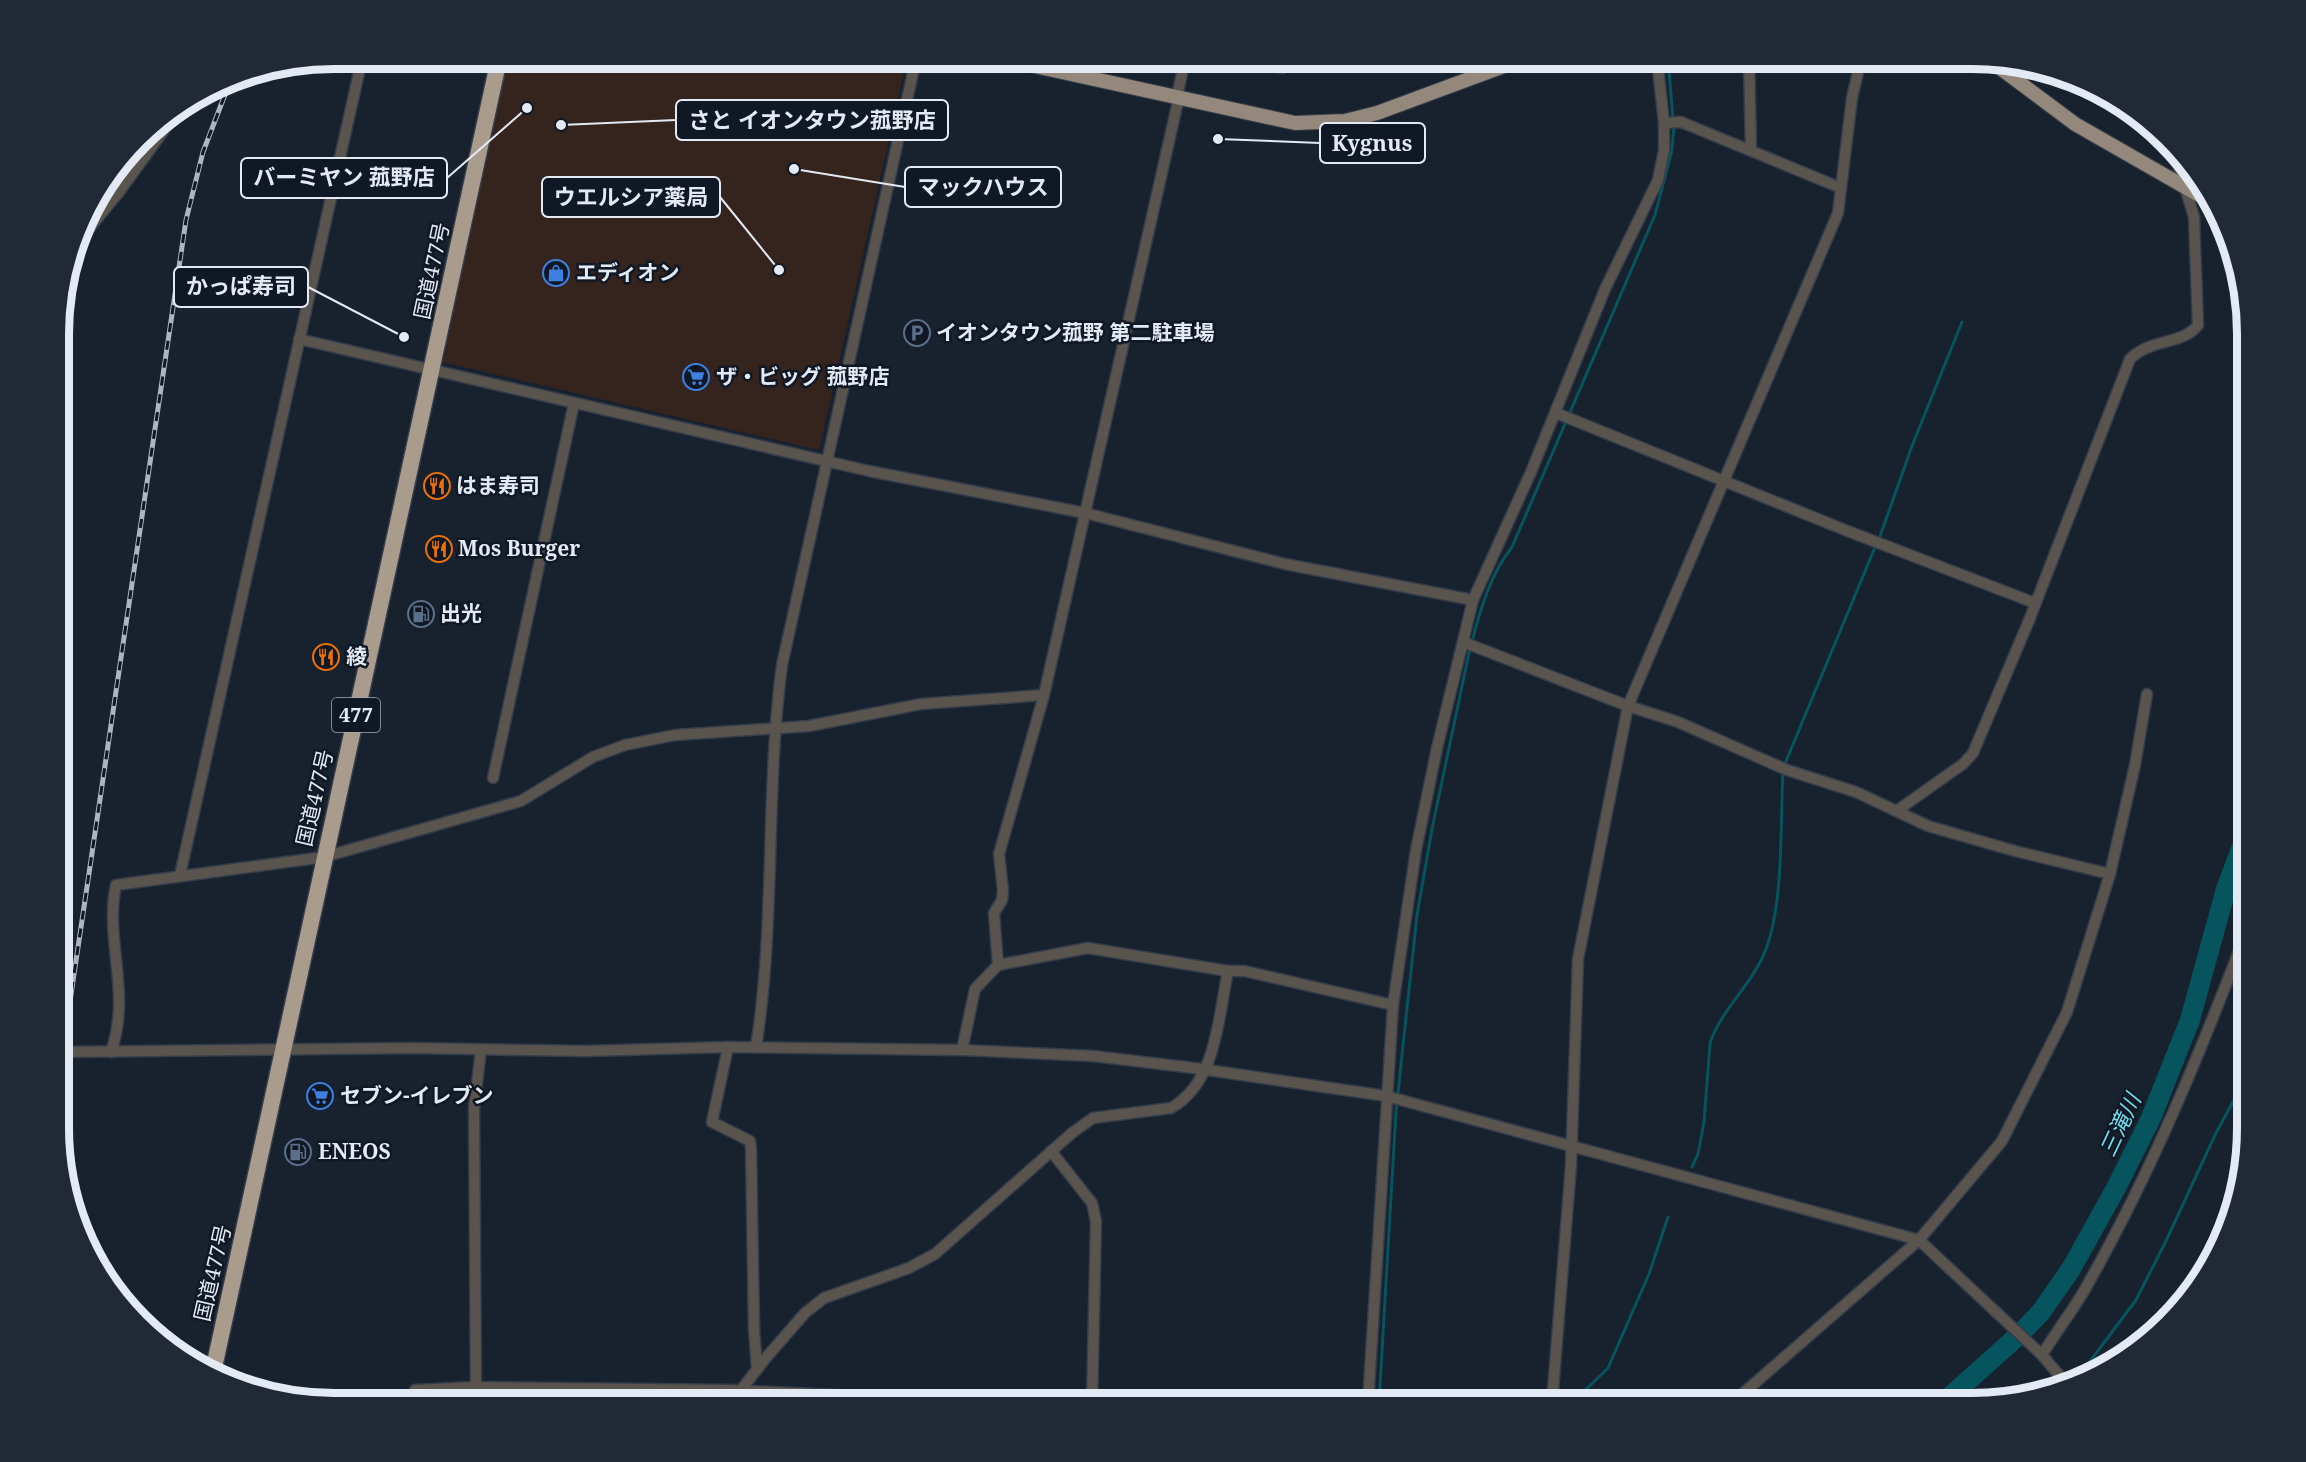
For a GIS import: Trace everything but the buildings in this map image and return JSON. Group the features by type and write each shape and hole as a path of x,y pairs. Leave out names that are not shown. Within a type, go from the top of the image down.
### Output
{"highway":[{"name":"国道477号","path":"215,1365 324,857 434,368 497,69"}],"main road":[{"path":"1052,69 1295,123 1345,121 1377,113 1494,69"},
{"path":"2004,71 2075,124 2196,193"}],"street":[{"path":"180,875 360,69"},
{"path":"756,1047 765,994 773,729 782,665 825,459 914,69"},
{"path":"998,965 994,913 1002,900 1003,890 999,854 1044,695 1183,69"},
{"path":"1369,1393 1393,1005 1416,850 1473,600 1558,414 1605,289 1658,180 1664,150 1665,123 1658,69"},
{"path":"1749,69 1751,149"},
{"path":"1552,1393 1557,1363 1572,1146 1578,959 1629,706 1838,213 1852,98 1859,69"},
{"path":"1665,123 1681,122 1841,188"},
{"path":"93,224 163,132"},
{"path":"1898,810 1963,764 1973,753 2035,603 2130,359 2147,346 2184,337 2198,325 2194,217 2179,169"},
{"path":"299,339 434,368 574,403 825,459 869,471 1084,513 1286,564 1473,600"},
{"path":"494,778 574,403"},
{"path":"1558,414 1871,540 2035,603"},
{"path":"1464,642 1629,706 1678,722 1783,768 1856,792 1928,826 2014,851 2110,874"},
{"path":"1743,1393 1918,1240 2002,1141 2067,1012 2110,874 2135,765 2147,694"},
{"path":"111,1052 118,1033 121,999 114,910 116,885 324,857 522,801 593,757 625,745 675,735 809,726 921,704 1044,695"},
{"path":"962,1050 975,988 998,965 1088,948 1228,971 1244,971 1393,1005"},
{"path":"2041,1354 2088,1285 2160,1145 2196,1064 2237,956"},
{"path":"739,1393 806,1313 824,1298 909,1268 935,1254 1051,1151 1093,1118 1171,1108 1180,1103 1207,1069 1228,971"},
{"path":"728,1047 712,1122 750,1141 754,1329 758,1370"},
{"path":"69,1052 728,1047 962,1050 1093,1056 1207,1069 1388,1097 1918,1240 2041,1354 2061,1378"},
{"path":"476,1387 474,1108 481,1050"},
{"path":"1051,1151 1092,1203 1096,1221 1092,1393"},
{"path":"415,1393 415,1390 476,1387 741,1390 800,1393"}],"shaded area":[{"path":"503,69 905,69 819,450 443,362"}],"waterway":[{"path":"1669,69 1673,119"},
{"path":"1472,642 1492,580 1512,547 1655,215 1672,150 1674,126"},
{"path":"1879,539 1912,446 1962,322"},
{"path":"1784,766 1876,545"},
{"path":"1380,1393 1396,1111 1417,915 1432,829 1470,648"},
{"path":"1692,1167 1698,1154 1704,1122 1710,1043 1722,1018 1760,962 1772,930 1780,862 1783,772"},
{"name":"三滝川","path":"1954,1393 2041,1312 2071,1269 2116,1188 2151,1118 2190,1020 2226,889 2237,860"},
{"path":"2085,1368 2136,1300 2216,1133 2237,1094"},
{"path":"1582,1393 1608,1368 1649,1274 1668,1217"}],"railway":[{"path":"69,1008 186,220 203,152 226,92"}],"place":[{"name":"バーミヤン 菰野店","path":"527,108"},
{"name":"さと イオンタウン菰野店","path":"561,125"},
{"name":"Kygnus","path":"1218,139"},
{"name":"マックハウス","path":"794,169"},
{"name":"ウエルシア薬局","path":"779,270"},
{"name":"エディオン","path":"556,273"},
{"name":"イオンタウン菰野 第二駐車場","path":"917,333"},
{"name":"かっぱ寿司","path":"404,337"},
{"name":"ザ・ビッグ 菰野店","path":"696,377"},
{"name":"はま寿司","path":"437,486"},
{"name":"Mos Burger","path":"439,549"},
{"name":"出光","path":"421,614"},
{"name":"綾","path":"326,657"},
{"name":"セブン-イレブン","path":"320,1096"},
{"name":"ENEOS","path":"298,1152"}]}
